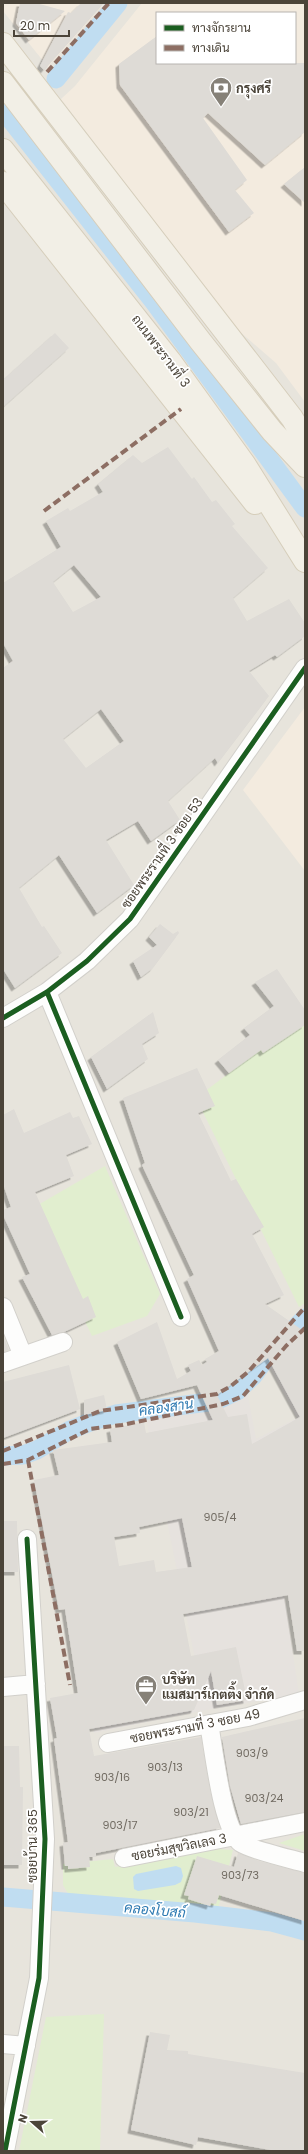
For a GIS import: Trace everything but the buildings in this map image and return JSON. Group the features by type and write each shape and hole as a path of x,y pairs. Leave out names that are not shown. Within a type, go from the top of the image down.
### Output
{"main road":[{"path":"3,44 288,412 305,440"},
{"path":"3,83 201,342 272,431 305,466"},
{"name":"ถนนพระรามที่ 3","path":"3,150 170,361 245,465 305,562"},
{"name":"ถนนพระรามที่ 3","path":"3,183 141,356 244,490 305,562"}],"street":[{"name":"ซอยพระรามที่ 3 ซอย 53","path":"3,1018 47,992 87,961 130,919 305,668"},
{"path":"47,992 181,1317"},
{"path":"3,1307 23,1356"},
{"path":"3,1363 63,1342"},
{"name":"ซอยบ้าน 365","path":"5,2151 39,1978 45,1839 28,1539"},
{"path":"3,1686 36,1684"},
{"name":"ซอยพระรามที่ 3 ซอย 49","path":"108,1743 248,1717 303,1693"},
{"name":"ซอยร่มสุขวิลเลจ 3","path":"209,1724 226,1819 234,1837 242,1844 305,1863"},
{"name":"ซอยร่มสุขวิลเลจ 3","path":"124,1858 305,1822"},
{"path":"3,2044 26,2046"}],"shaded area":[{"path":"3,3 305,3 305,2151 3,2151"},
{"path":"3,3 105,3 48,67 3,11"},
{"path":"142,3 305,3 305,402 276,363 239,331 61,99 75,86"},
{"path":"305,707 305,871 243,790"},
{"path":"305,1331 305,1580 283,1588 299,1694 206,1710 94,1733 87,1688 197,1669 146,1418 232,1401 247,1391 256,1439 297,1418 270,1368"}],"green space":[{"path":"305,1016 305,1303 299,1307 196,1098"},
{"path":"105,1166 160,1294 147,1316 92,1336 31,1209"},
{"path":"305,1834 305,1851 279,1843"},
{"path":"204,1848 233,1850 218,1909 119,1897 70,1897 63,1885 63,1864 113,1859 115,1867"},
{"path":"104,2014 100,2151 19,2151 46,2017"}],"water":[{"path":"176,1866 181,1868 183,1876 181,1882 175,1885 138,1891 134,1889 133,1877 136,1874"}],"waterway":[{"path":"56,79 118,3"},
{"path":"3,110 154,302 305,508"},
{"name":"คลองสาน","path":"3,1456 23,1455 37,1450 70,1430 116,1414 216,1401 237,1391 253,1376 266,1358 305,1318"},
{"name":"คลองโบสถ์","path":"3,1897 195,1913 272,1922 305,1931"}],"marked path":[{"path":"47,72 109,3"},
{"path":"44,511 181,409"},
{"path":"3,1451 100,1411 217,1394 231,1386 249,1371 305,1307"},
{"path":"3,1464 28,1460 90,1429 122,1425 223,1404 243,1396 286,1346 305,1328"},
{"path":"28,1460 70,1685"}],"cycle path":[{"path":"3,1018 47,992 87,961 130,919 305,668"},
{"path":"47,992 181,1317"},
{"path":"5,2151 39,1978 45,1839 27,1539"}],"place":[{"name":"กรุงศรี","path":"221,108"},
{"name":"บริษัท แมสมาร์เกตติ้ง จำกัด","path":"146,1706"}]}
